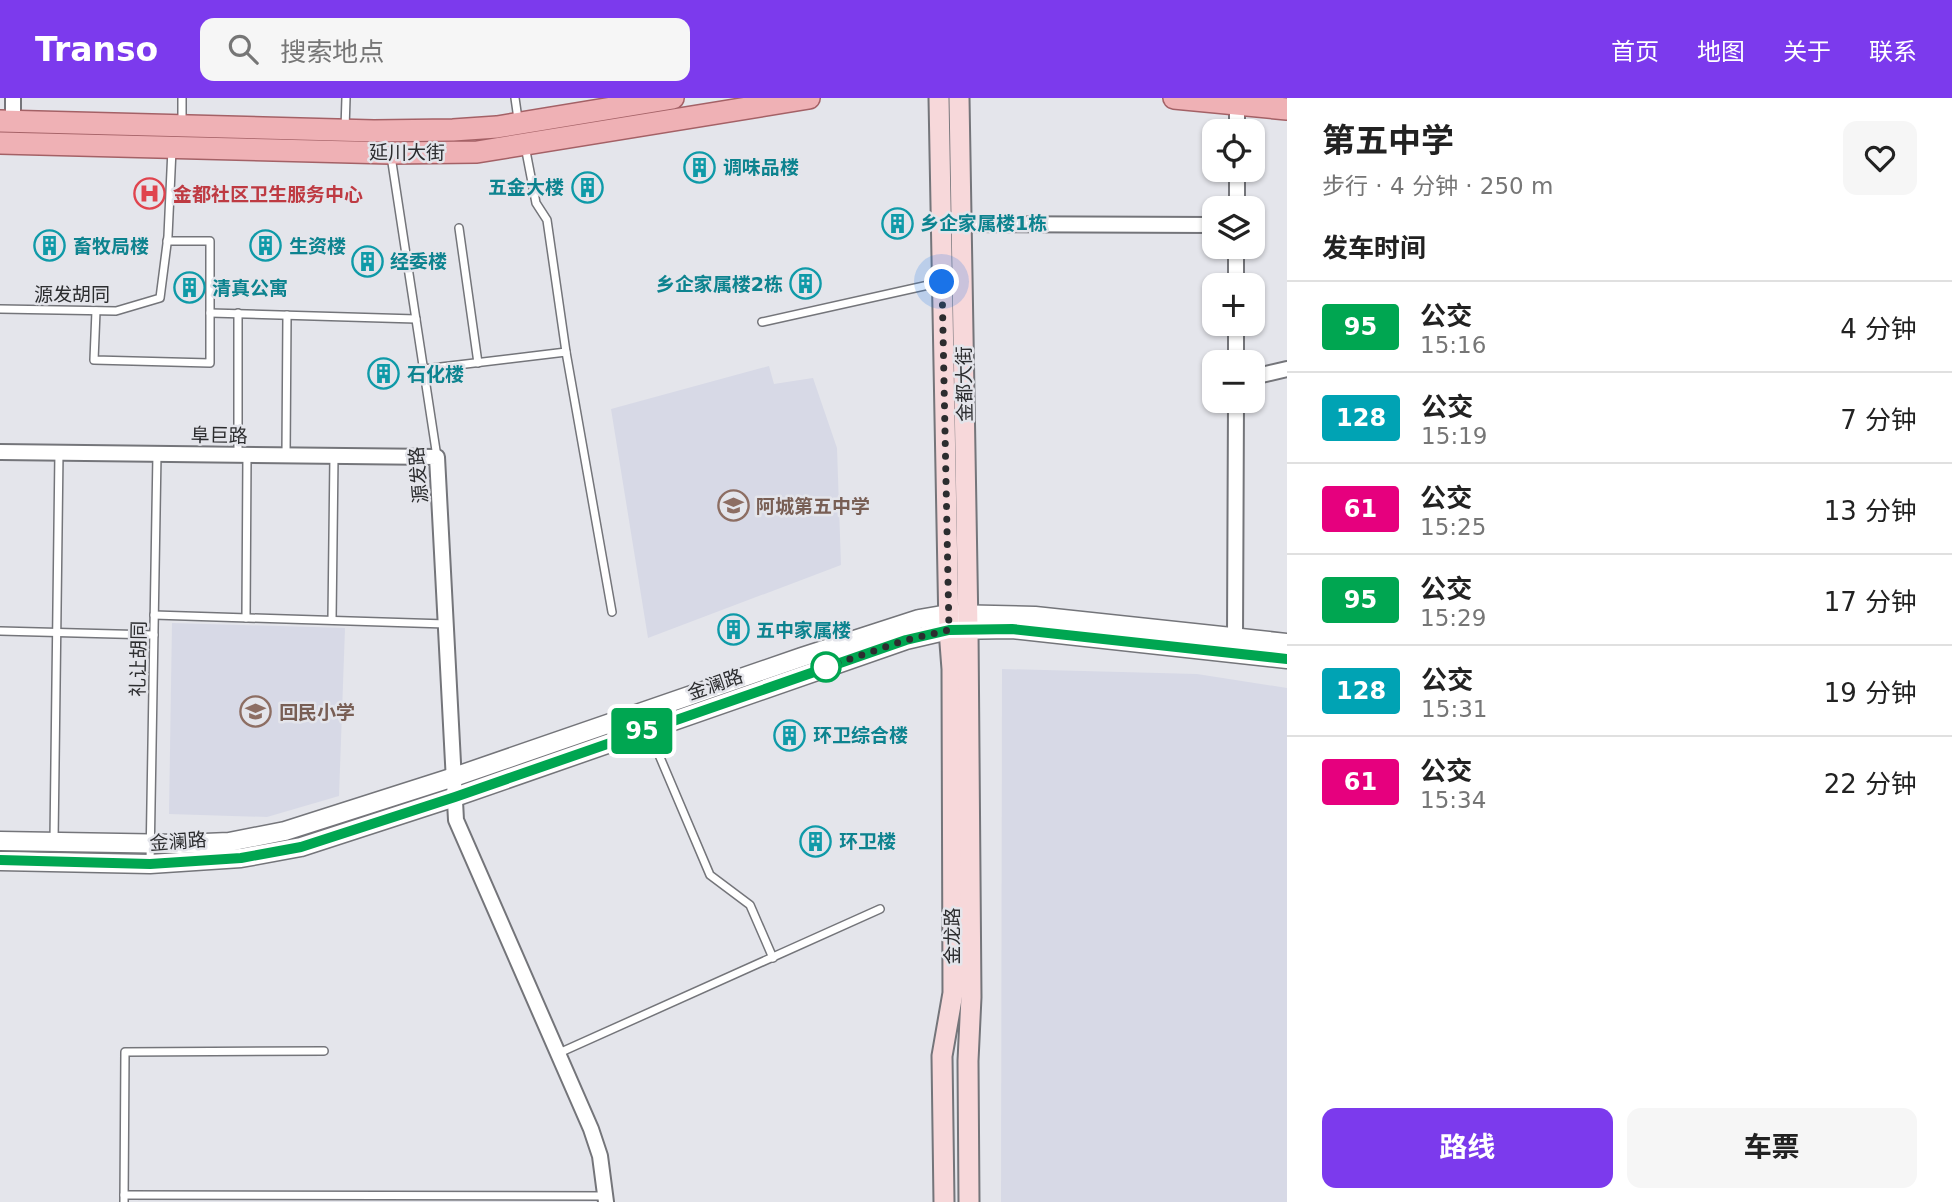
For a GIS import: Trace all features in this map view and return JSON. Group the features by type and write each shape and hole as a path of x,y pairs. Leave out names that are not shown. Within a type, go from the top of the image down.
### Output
{"main road":[{"name":"延川大街","path":"0,143 390,153 477,152 809,98"},
{"name":"金都大街","path":"939,98 942,282 960,670"},
{"name":"金都大街","path":"958,622 961,224 959,98"},
{"path":"1174,98 1287,109"},
{"name":"延川大街","path":"6,121 345,130 453,130 518,124 665,99"},
{"name":"金龙路","path":"944,1202 943,1056 953,993 960,670"},
{"name":"金龙路","path":"960,670 971,996 968,1061 969,1202"}],"street":[{"path":"6,121 13,98"},
{"path":"1237,104 1237,119"},
{"path":"961,224 1202,225"},
{"path":"1265,374 1287,369"},
{"path":"1236,413 1236,637"},
{"name":"阜巨路","path":"0,452 437,457"},
{"name":"源发路","path":"437,457 456,820 591,1129 600,1156 605,1199"},
{"name":"金澜路","path":"0,860 150,864 241,858 301,847 455,797 958,622 1035,615 1287,643"},
{"name":"金澜路","path":"0,841 150,844 229,842 252,838 334,817 802,656 919,619 1287,659"}],"lane":[{"path":"181,126 182,98"},
{"path":"345,130 346,98"},
{"path":"516,98 518,124"},
{"path":"525,144 536,203 547,220 566,352 612,611"},
{"name":"源发胡同","path":"0,309 116,312 160,298 167,241 172,148"},
{"name":"源发路","path":"390,153 437,457"},
{"path":"459,228 478,362"},
{"path":"96,311 94,360 211,362 211,241 167,241"},
{"path":"762,321 942,282"},
{"path":"211,313 416,318"},
{"path":"238,313 246,618"},
{"path":"286,455 287,314"},
{"path":"424,369 566,352"},
{"path":"54,842 59,452"},
{"name":"礼让胡同","path":"150,864 158,453"},
{"path":"332,620 334,455"},
{"path":"155,615 446,624"},
{"path":"0,631 154,635"},
{"path":"648,729 710,875 750,905 773,958"},
{"path":"559,1052 880,909"},
{"path":"324,1051 125,1052 124,1198 605,1199"}],"shaded area":[{"name":"阿城第五中学","path":"769,366 774,384 813,378 837,448 841,565 648,638 611,409"},
{"name":"回民小学","path":"172,623 345,628 339,796 267,817 169,814"},
{"path":"1002,669 1197,674 1287,688 1287,1202 1001,1202"}],"bus line":[{"name":"95","path":"0,860 150,864 241,858 301,847 455,797 906,640 949,630 1012,629 1287,659"}],"place":[{"name":"调味品楼","path":"700,167"},
{"name":"五金大楼","path":"587,187"},
{"name":"金都社区卫生服务中心","path":"150,194"},
{"name":"乡企家属楼1栋","path":"897,223"},
{"name":"畜牧局楼","path":"50,246"},
{"name":"生资楼","path":"266,246"},
{"name":"经委楼","path":"367,261"},
{"name":"乡企家属楼2栋","path":"806,284"},
{"name":"清真公寓","path":"189,288"},
{"name":"石化楼","path":"384,374"},
{"name":"阿城第五中学","path":"733,506"},
{"name":"五中家属楼","path":"733,630"},
{"name":"回民小学","path":"256,712"},
{"name":"环卫综合楼","path":"790,735"},
{"name":"环卫楼","path":"816,841"}],"route":[{"path":"826,667 906,640 949,630 942,282"}]}
